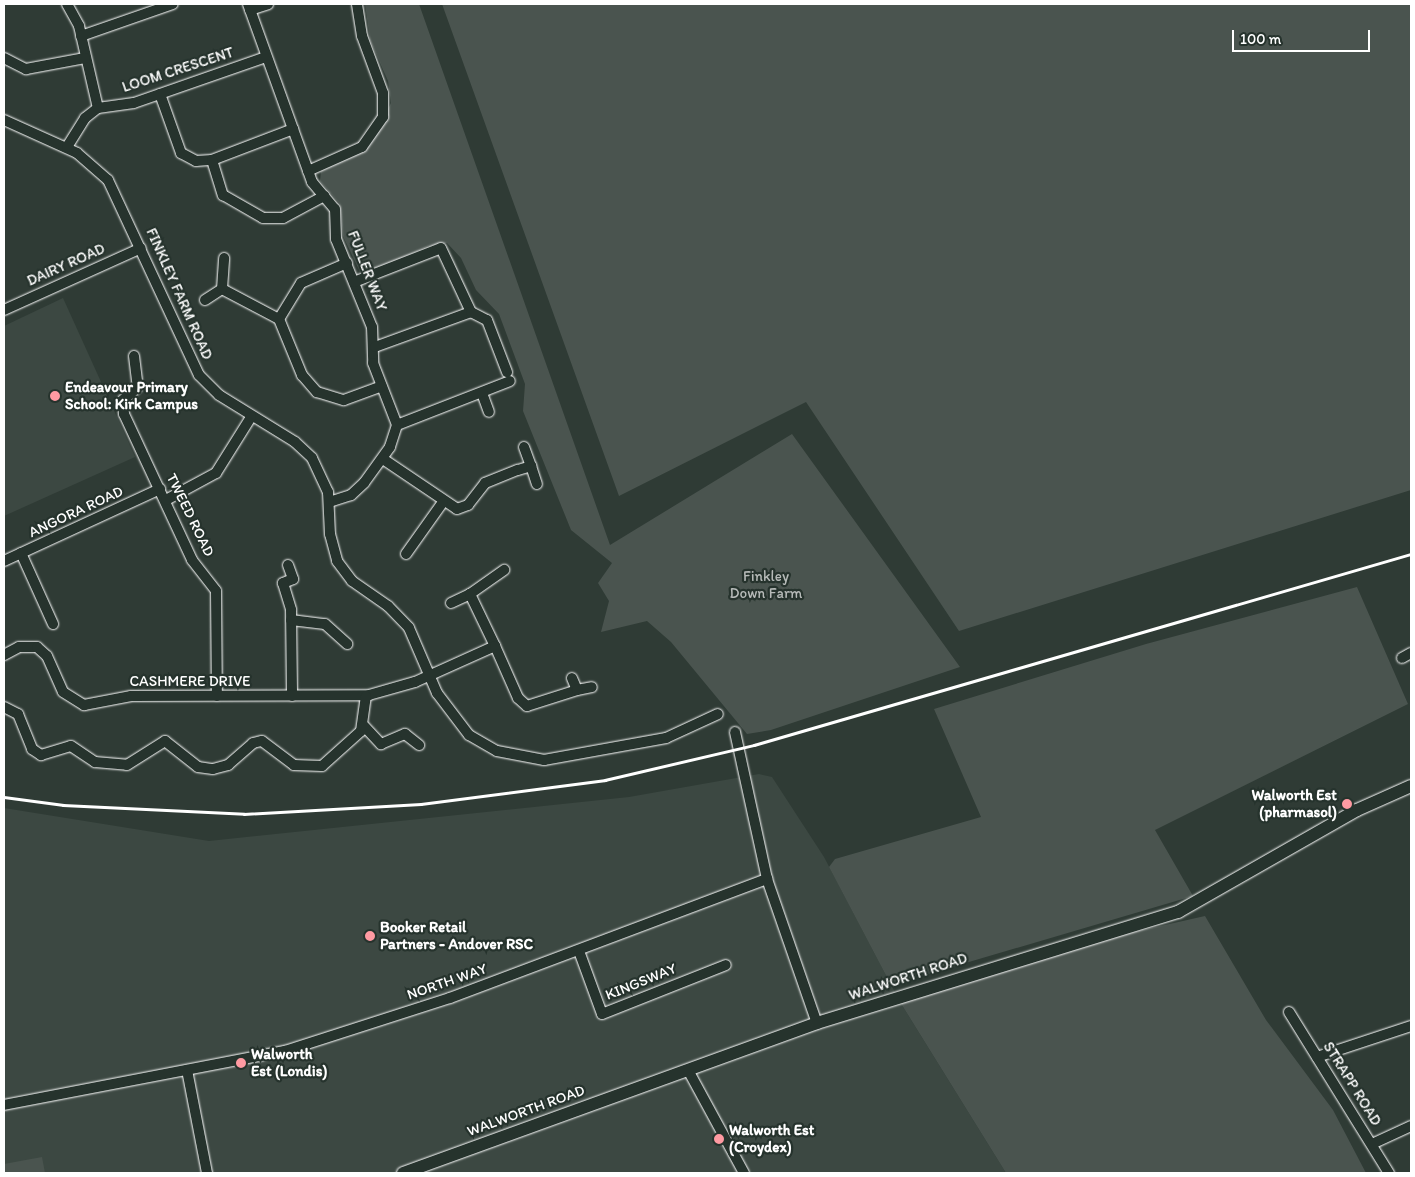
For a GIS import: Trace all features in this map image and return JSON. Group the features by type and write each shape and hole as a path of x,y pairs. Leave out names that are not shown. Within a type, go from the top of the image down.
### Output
{"street":[{"path":"67,4 81,36 98,108 85,118 67,147"},
{"path":"249,7 268,4"},
{"path":"308,171 355,152 373,136 382,117 384,94 362,36 357,4"},
{"path":"81,36 167,5"},
{"name":"FULLER WAY","path":"249,7 308,171 335,209 335,234 372,327 375,347 373,363 397,425"},
{"name":"LOOM CRESCENT","path":"98,108 160,94 266,57"},
{"path":"4,58 26,69 85,58"},
{"path":"160,94 184,156 200,162 212,160 293,129"},
{"name":"FINKLEY FARM ROAD","path":"4,120 67,147 108,180 199,374 211,389 307,452 323,476 330,502 330,534 337,561 352,581 403,620 430,675 461,727 487,747 520,758 551,759 617,749 698,725 718,714"},
{"path":"212,160 223,195 263,218 283,218 324,196"},
{"name":"DAIRY ROAD","path":"4,310 141,248"},
{"path":"330,502 355,492 382,459 397,425 482,393 508,376 487,320 471,312 441,248 354,282"},
{"path":"222,289 224,258"},
{"path":"279,319 302,283 347,263"},
{"path":"205,300 222,289"},
{"path":"222,289 279,319 302,375 317,392 344,400 382,386"},
{"path":"375,347 471,312"},
{"name":"TWEED ROAD","path":"134,356 138,387 123,400 123,408 192,560 216,591 217,696"},
{"path":"482,393 489,412"},
{"path":"166,500 216,473 251,417"},
{"path":"524,447 537,484"},
{"path":"382,459 443,502 462,508 485,484 530,466"},
{"name":"ANGORA ROAD","path":"4,561 160,489"},
{"path":"406,554 443,502"},
{"path":"21,553 52,624"},
{"path":"288,565 293,579 283,583 292,620 292,696"},
{"path":"451,603 470,594 504,570"},
{"path":"470,594 518,698 527,706 592,686"},
{"path":"292,620 325,624 346,644"},
{"name":"CASHMERE DRIVE","path":"4,655 19,647 37,647 47,656 63,692 84,705 131,696 366,696 430,675 495,646"},
{"path":"572,678 577,690"},
{"path":"4,708 18,714 37,754 71,746 95,762 120,765 133,763 153,745 165,741 198,767 222,768 262,741 294,765 322,766 333,760 364,726 366,696"},
{"path":"364,726 381,744 405,734 419,745"},
{"path":"735,732 767,879 817,1023"},
{"name":"WALWORTH ROAD","path":"403,1173 817,1023 1178,912 1357,810 1411,786"},
{"name":"NORTH WAY","path":"4,1105 285,1051 579,951 767,879"},
{"name":"KINGSWAY","path":"579,951 602,1014 726,965"},
{"name":"STRAPP ROAD","path":"1289,1012 1389,1173"},
{"path":"1317,1057 1411,1026"},
{"path":"187,1070 206,1173"},
{"path":"688,1070 744,1173"},
{"path":"1372,1144 1411,1126"}],"shaded area":[{"name":"Endeavour Primary School: Kirk Campus","path":"63,298 135,457 4,516 4,326"},
{"path":"759,774 772,777 824,857 900,1002 1006,1173 4,1173 4,808 209,841 629,797"}],"green space":[{"name":"Finkley Down Farm","path":"365,4 419,4 610,545 792,434 960,667 771,730 747,734 671,642 647,621 601,632 609,601 598,583 612,563 571,530 523,411 525,384 499,314 476,290 461,258 447,243 428,246 368,274 360,272 343,236 340,204 320,181 321,171 370,145 391,103 388,81 370,40"},
{"path":"442,4 1411,4 1411,490 959,631 806,402 619,496"},
{"path":"1357,587 1408,704 1155,830 1193,896 891,985 829,867 835,859 981,817 934,709 1146,644"},
{"path":"1205,916 1266,1020 1333,1110 1366,1173 1006,1173 900,1002 1125,934"},
{"path":"42,1157 45,1173 4,1173 4,1164"}],"railway":[{"path":"4,797 63,805 244,814 421,804 605,780 754,745 1411,554"}],"place":[{"name":"Endeavour Primary School: Kirk Campus","path":"55,396"},
{"name":"Walworth Est (pharmasol)","path":"1347,804"},
{"name":"Booker Retail Partners - Andover RSC","path":"370,936"},
{"name":"Walworth Est (Londis)","path":"241,1063"},
{"name":"Walworth Est (Croydex)","path":"719,1139"}]}
